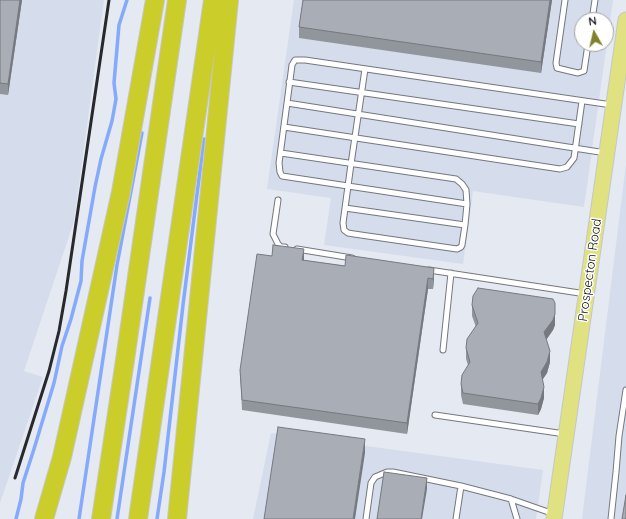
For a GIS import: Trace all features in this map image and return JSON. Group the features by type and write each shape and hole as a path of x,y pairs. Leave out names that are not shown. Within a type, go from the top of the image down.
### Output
{"highway":[{"path":"44,519 62,457 121,192 156,0"},
{"path":"101,519 177,0"},
{"path":"138,519 213,0"},
{"path":"177,519 229,0"}],"main road":[{"name":"Prospecton Road","path":"554,517 626,20"}],"lane":[{"path":"565,0 556,63 558,68 578,73 584,71 587,52"},
{"path":"593,12 595,0"},
{"path":"467,204 282,176 280,172 281,153 289,82 292,65 295,60 298,59 614,105"},
{"path":"281,153 351,164 456,179 466,190 467,204 461,247 457,249 348,233 344,230 343,223 351,164 363,92 365,69"},
{"path":"289,82 579,124"},
{"path":"284,127 560,169 567,167 574,158 582,101"},
{"path":"287,103 607,153"},
{"path":"278,200 273,234 281,247 358,259"},
{"path":"345,208 465,225"},
{"path":"420,268 586,294"},
{"path":"443,350 451,273"},
{"path":"611,519 619,436 626,390"},
{"path":"435,415 566,434"},
{"path":"366,519 371,483 375,477 381,473 387,472 461,486 511,499 554,517"},
{"path":"456,519 461,486"},
{"path":"511,499 517,519"}],"shaded area":[{"path":"0,0 104,0 74,221 24,371 43,377 0,503"},
{"path":"294,0 613,0 611,12 574,12 574,52 606,52 584,207 473,191 463,264 324,245 331,198 267,189"},
{"path":"626,164 626,519 582,519"},
{"path":"271,433 543,470 536,519 253,519"}],"building":[{"path":"0,0 20,0 8,84 0,83"},
{"path":"303,0 550,0 541,62 299,27"},
{"path":"273,245 304,249 302,260 345,266 346,255 434,268 433,279 428,278 407,423 242,400 240,370 257,254 272,256"},
{"path":"478,288 553,299 555,303 555,314 553,320 544,332 550,351 547,362 541,372 544,387 538,404 463,393 461,384 462,375 470,362 466,348 467,339 478,323 472,305 473,296"},
{"path":"278,427 365,439 353,519 264,519"},
{"path":"384,472 427,478 421,519 377,519"},
{"path":"626,495 626,519 622,519"}],"waterway":[{"path":"16,519 23,483 54,383 62,346 81,281 82,261 95,187 112,121 116,99 114,83 119,25 127,0"},
{"path":"79,519 117,265 142,133"},
{"path":"157,519 204,139"},
{"path":"117,519 150,298"}],"railway":[{"path":"15,478 49,371 59,331 109,0"}]}
